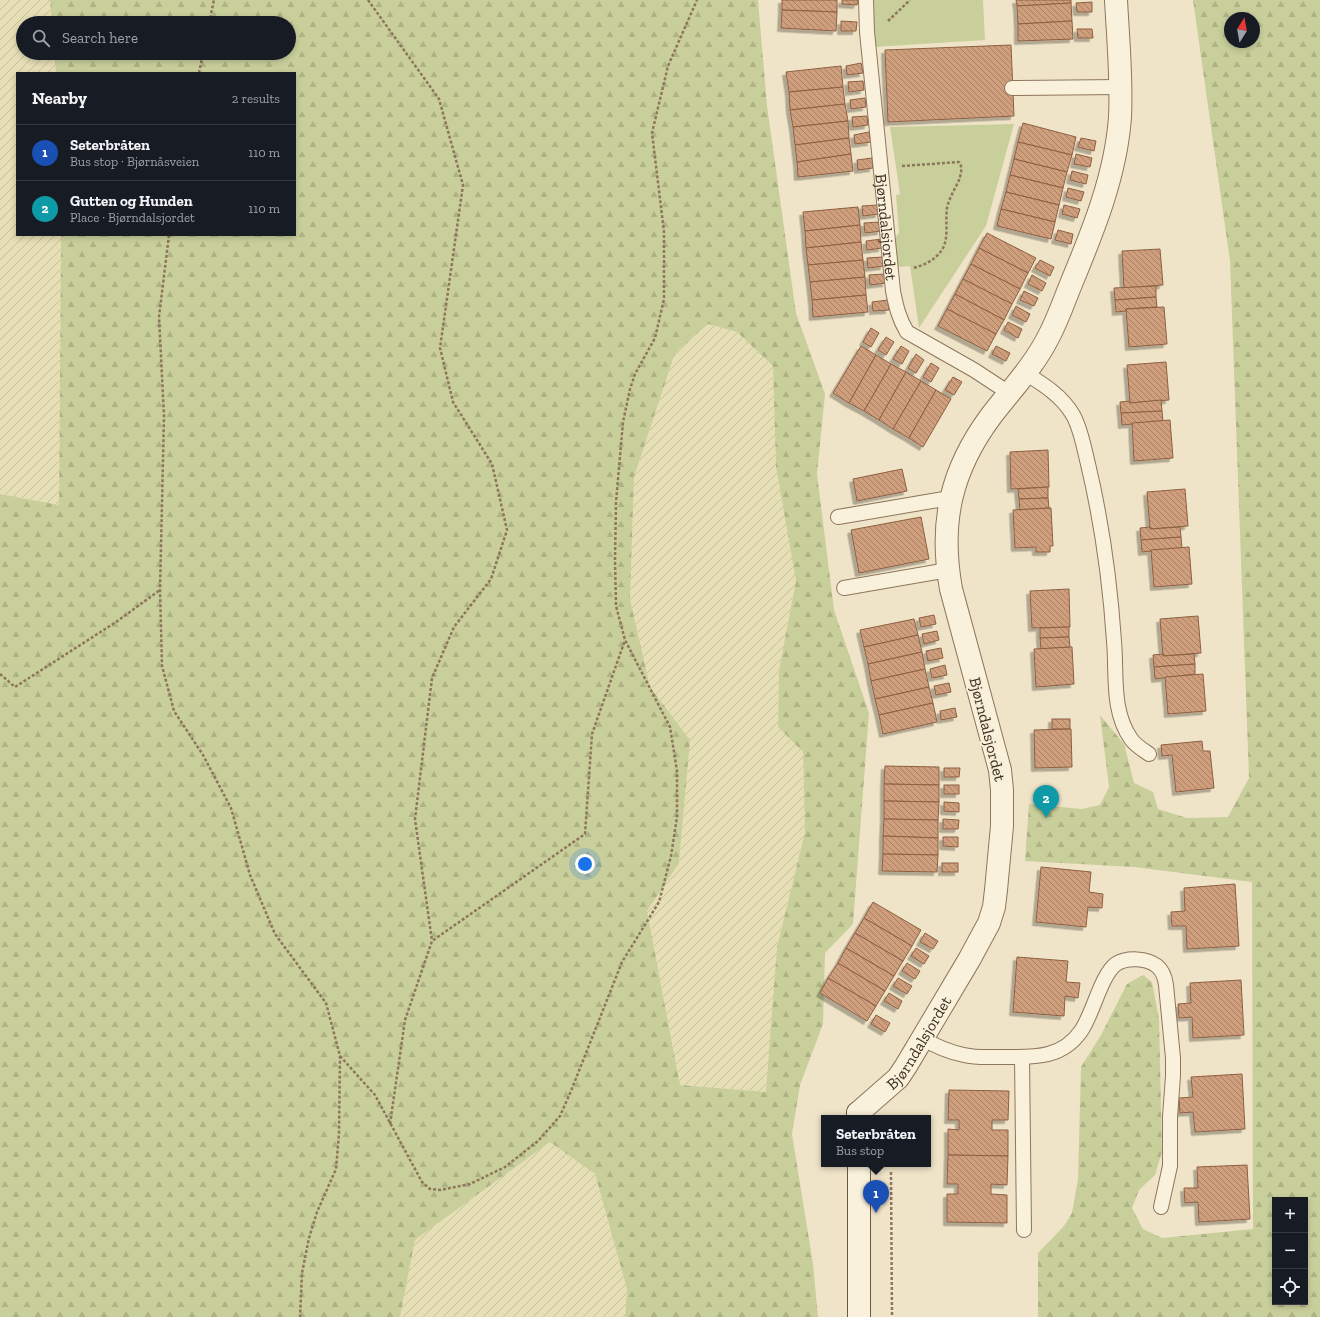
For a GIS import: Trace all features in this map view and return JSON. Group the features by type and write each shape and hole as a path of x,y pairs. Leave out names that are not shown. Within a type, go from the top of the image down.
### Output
{"street":[{"name":"Bjørndalsjordet","path":"859,1115 898,1078 969,960 989,922 994,907 1002,826 1002,790 1000,770 955,606 948,570 946,530 950,498 959,473 971,448 991,417 1039,354 1049,336 1078,269 1102,201 1116,147 1120,118 1116,0"},
{"path":"858,1167 859,1317"}],"lane":[{"name":"Bjørndalsjordet","path":"866,0 867,32 891,271 897,310 901,324 907,332 974,370 1009,393"},
{"path":"1012,88 1120,87"},
{"path":"1025,373 1044,385 1060,398 1073,415 1081,434 1097,502 1106,556 1114,644 1116,698 1124,724 1131,739 1149,754"},
{"path":"838,516 950,498"},
{"path":"844,588 948,570"},
{"path":"922,1038 939,1047 966,1056 1022,1057 1041,1056 1052,1053 1062,1048 1080,1033 1104,982 1111,970 1117,964 1127,960 1144,960 1156,966 1164,975 1166,985 1173,1058 1170,1117 1170,1166 1161,1207"},
{"path":"1022,1057 1024,1230"}],"path":[{"path":"211,16 214,0"},
{"path":"368,0 439,99 463,185 440,348 452,402 492,464 507,530 491,579 454,627 432,678 415,819 432,941 404,1020 390,1124"},
{"path":"340,1056 375,1095 422,1182 430,1189 440,1190 470,1184 505,1167 538,1141 560,1116 622,962 659,902 671,856 678,817 677,771 670,727 625,640 616,606 616,502 623,422 630,389 636,374 655,338 664,299 664,232 652,133 668,66 697,0"},
{"path":"199,72 202,60"},
{"path":"891,271 919,267 928,262 942,249 946,239 947,206 961,173 959,162 911,165"},
{"path":"169,236 159,316 164,416 160,590 162,666 174,711 203,755 231,808 250,874 275,934 326,1003 340,1056 339,1132 336,1169 317,1212 309,1238 302,1273 300,1317"},
{"path":"0,674 15,687 116,622 160,590"},
{"path":"432,941 585,834 592,734 625,640"},
{"path":"891,1172 891,1317"},
{"path":"884,1238 891,1237"}],"shaded area":[{"path":"0,0 50,0 51,16 16,16 16,60 55,60 56,72 16,72 16,236 61,236 59,505 0,494"},
{"path":"708,324 737,332 773,366 776,467 796,581 779,670 778,727 803,752 805,832 777,947 767,1092 680,1085 647,911 679,863 690,740 650,687 630,599 634,477 675,353"},
{"path":"550,1142 595,1174 627,1289 625,1317 400,1317 415,1240"}],"green space":[{"path":"50,0 758,0 767,106 796,313 825,394 817,474 834,610 869,713 853,924 825,953 823,1024 800,1085 792,1134 813,1264 818,1317 625,1317 627,1289 595,1174 550,1142 415,1240 400,1317 0,1317 0,494 59,505 61,236 296,236 296,72 56,72 55,60 296,60 296,16 51,16","holes":["708,324 737,332 773,366 776,467 796,581 779,670 778,727 803,752 805,832 777,947 766,1092 680,1085 647,911 679,863 690,740 650,687 630,599 634,477 675,353"]},
{"path":"873,0 983,0 985,40 875,47"},
{"path":"1193,0 1320,0 1320,1317 1038,1317 1038,1253 1064,1226 1072,1213 1078,1179 1081,1067 1101,1035 1127,984 1143,975 1152,982 1159,1019 1162,1152 1155,1175 1139,1190 1132,1208 1143,1229 1162,1238 1253,1229 1252,882 1134,867 1025,861 1029,804 1082,809 1100,805 1109,787 1100,715 1124,744 1134,783 1153,792 1158,809 1187,818 1228,817 1249,778 1230,261"},
{"path":"1014,124 986,226 919,328 910,266 898,266 895,238 899,233 896,195 900,194 890,127"}],"building":[{"path":"782,0 837,0 837,12 782,10"},
{"path":"842,0 858,0 857,5 842,4"},
{"path":"1016,0 1071,0 1071,3 1017,6"},
{"path":"1092,2 1092,12 1077,12 1076,3"},
{"path":"1071,3 1072,21 1018,24 1017,6"},
{"path":"782,10 837,12 836,31 781,28"},
{"path":"841,21 857,22 856,31 841,31"},
{"path":"1072,21 1073,39 1018,41 1018,24"},
{"path":"1077,29 1092,29 1093,38 1078,38"},
{"path":"1011,45 1014,116 888,122 885,50"},
{"path":"861,63 863,73 847,75 846,66"},
{"path":"841,66 843,87 789,92 786,72"},
{"path":"863,81 864,90 849,92 848,82"},
{"path":"843,87 845,104 790,110 789,92"},
{"path":"865,98 866,107 851,109 850,100"},
{"path":"845,104 848,121 793,127 790,110"},
{"path":"867,116 868,125 853,127 852,117"},
{"path":"848,121 849,138 795,145 793,127"},
{"path":"1023,123 1076,137 1072,155 1018,142"},
{"path":"869,132 871,142 855,144 854,135"},
{"path":"849,138 851,154 797,162 795,145"},
{"path":"1081,138 1096,141 1094,151 1078,147"},
{"path":"1018,142 1072,155 1067,172 1014,159"},
{"path":"851,154 853,171 798,177 797,162"},
{"path":"1076,154 1092,158 1090,167 1074,164"},
{"path":"872,158 873,168 858,170 857,160"},
{"path":"1014,159 1067,172 1063,188 1010,175"},
{"path":"1072,171 1088,175 1086,184 1070,180"},
{"path":"1010,175 1063,188 1059,205 1006,192"},
{"path":"1068,188 1084,192 1081,201 1066,197"},
{"path":"1006,192 1059,205 1055,222 1001,209"},
{"path":"878,205 879,214 863,216 862,206"},
{"path":"1064,205 1080,209 1077,218 1062,214"},
{"path":"858,207 860,225 805,231 803,212"},
{"path":"1001,209 1055,222 1051,239 997,226"},
{"path":"880,222 881,231 865,233 864,223"},
{"path":"860,225 861,242 806,248 805,231"},
{"path":"1058,230 1073,234 1071,244 1055,240"},
{"path":"987,233 1036,258 1028,273 979,248"},
{"path":"882,239 882,248 867,250 866,241"},
{"path":"861,242 863,260 808,265 806,248"},
{"path":"979,248 1028,273 1020,289 971,264"},
{"path":"1160,249 1163,285 1124,288 1122,251"},
{"path":"883,257 884,266 868,268 867,258"},
{"path":"863,260 865,277 810,282 808,265"},
{"path":"1040,260 1054,267 1050,276 1035,268"},
{"path":"971,264 1020,289 1012,304 963,279"},
{"path":"885,274 886,283 870,285 869,275"},
{"path":"1032,275 1046,283 1042,291 1028,284"},
{"path":"865,277 866,295 812,300 810,282"},
{"path":"963,279 1012,304 1004,320 955,294"},
{"path":"1156,286 1156,297 1115,300 1114,288"},
{"path":"1024,291 1038,298 1034,306 1020,300"},
{"path":"955,294 1004,320 996,334 947,309"},
{"path":"866,295 868,312 813,317 812,300"},
{"path":"1156,297 1157,307 1126,309 1126,311 1116,312 1115,300"},
{"path":"888,300 889,310 873,311 872,302"},
{"path":"1016,306 1030,314 1026,322 1012,315"},
{"path":"1164,307 1167,344 1129,347 1126,309"},
{"path":"947,309 996,334 987,351 938,326"},
{"path":"1008,322 1022,329 1018,338 1004,330"},
{"path":"871,328 879,333 871,347 863,342"},
{"path":"886,337 894,342 886,355 878,350"},
{"path":"861,346 876,355 849,403 833,393"},
{"path":"901,346 909,351 902,364 893,359"},
{"path":"996,346 1010,353 1006,361 992,354"},
{"path":"916,354 924,360 916,373 908,368"},
{"path":"876,355 891,364 864,411 849,403"},
{"path":"1166,362 1169,400 1130,403 1127,365"},
{"path":"931,363 939,368 931,382 923,377"},
{"path":"891,364 906,372 879,420 864,411"},
{"path":"906,372 921,381 893,429 879,420"},
{"path":"953,377 962,382 954,395 945,390"},
{"path":"921,381 936,390 909,438 893,429"},
{"path":"936,390 951,399 923,447 909,438"},
{"path":"1161,400 1162,411 1121,413 1120,402 1130,401 1130,403"},
{"path":"1162,411 1163,421 1122,425 1121,413"},
{"path":"1170,420 1173,458 1134,461 1132,423"},
{"path":"1048,450 1049,487 1011,489 1010,452"},
{"path":"902,469 907,491 857,501 853,479"},
{"path":"1048,487 1048,498 1019,499 1018,489"},
{"path":"1185,489 1188,526 1150,529 1147,492"},
{"path":"1048,498 1049,508 1020,510 1019,499"},
{"path":"1051,508 1053,546 1050,546 1050,552 1036,552 1036,547 1015,548 1013,510"},
{"path":"921,517 929,559 859,573 851,530"},
{"path":"1150,527 1150,529 1180,527 1181,537 1141,540 1140,528"},
{"path":"1181,537 1182,548 1142,552 1141,540"},
{"path":"1189,547 1192,584 1154,587 1151,550"},
{"path":"1069,589 1070,627 1032,628 1030,591"},
{"path":"934,615 936,624 921,627 919,618"},
{"path":"1198,616 1201,653 1163,656 1160,619"},
{"path":"914,619 918,635 864,647 860,630"},
{"path":"1069,627 1069,637 1040,638 1040,628"},
{"path":"937,631 939,640 924,644 922,634"},
{"path":"918,635 922,652 868,664 864,647"},
{"path":"1069,637 1070,647 1041,649 1040,638"},
{"path":"1072,647 1074,684 1036,687 1034,649"},
{"path":"941,648 943,658 928,661 926,651"},
{"path":"922,652 925,669 871,681 868,664"},
{"path":"1163,654 1163,656 1194,654 1195,664 1154,667 1153,655"},
{"path":"1195,664 1195,674 1155,679 1154,667"},
{"path":"945,665 947,675 932,678 930,669"},
{"path":"925,669 929,687 875,699 871,681"},
{"path":"1203,674 1206,711 1168,714 1165,677"},
{"path":"949,683 951,692 936,695 934,686"},
{"path":"929,687 933,703 879,715 875,699"},
{"path":"933,703 937,722 883,734 879,715"},
{"path":"955,708 957,717 941,720 940,711"},
{"path":"1052,719 1070,719 1070,729 1052,729"},
{"path":"1071,729 1072,767 1035,768 1034,730"},
{"path":"1202,741 1203,751 1210,751 1214,788 1176,792 1172,755 1162,756 1161,745"},
{"path":"885,766 939,767 939,785 884,784"},
{"path":"944,768 960,768 959,777 944,777"},
{"path":"884,784 939,785 939,802 884,801"},
{"path":"944,785 959,785 959,794 944,794"},
{"path":"884,801 939,802 938,820 884,819"},
{"path":"944,802 959,803 959,812 944,811"},
{"path":"884,819 938,820 938,838 883,836"},
{"path":"943,819 959,820 958,829 943,829"},
{"path":"883,836 938,838 938,855 883,854"},
{"path":"943,837 958,837 958,847 943,846"},
{"path":"883,854 938,855 937,872 882,871"},
{"path":"942,863 958,863 958,872 942,872"},
{"path":"1041,867 1091,872 1089,892 1103,894 1102,908 1088,907 1086,927 1036,922"},
{"path":"1235,884 1239,946 1187,949 1186,926 1172,926 1171,912 1185,911 1184,888"},
{"path":"873,902 921,930 912,946 864,918"},
{"path":"864,918 912,946 903,961 855,933"},
{"path":"855,933 903,961 894,976 846,948"},
{"path":"925,933 938,941 933,949 920,942"},
{"path":"846,948 894,976 885,991 838,963"},
{"path":"916,948 929,956 924,964 911,956"},
{"path":"1017,957 1068,961 1066,982 1080,983 1078,998 1065,996 1064,1016 1013,1012"},
{"path":"838,963 885,991 876,1006 828,978"},
{"path":"907,963 920,971 915,979 902,971"},
{"path":"828,978 876,1006 867,1021 820,993"},
{"path":"898,978 912,986 907,994 893,986"},
{"path":"1241,980 1244,1035 1193,1038 1192,1017 1179,1018 1178,1004 1191,1003 1190,983"},
{"path":"889,993 902,1001 898,1009 884,1001"},
{"path":"876,1015 890,1023 885,1032 871,1024"},
{"path":"1242,1074 1245,1129 1195,1132 1193,1112 1180,1113 1179,1098 1193,1097 1191,1077"},
{"path":"949,1090 1009,1091 1008,1120 992,1120 992,1130 1008,1130 1008,1156 948,1155 948,1129 959,1130 959,1120 948,1120"},
{"path":"948,1155 1008,1156 1007,1185 991,1184 991,1194 1007,1195 1007,1223 947,1222 947,1194 958,1194 958,1184 947,1184"},
{"path":"1247,1165 1250,1219 1199,1222 1198,1202 1185,1203 1184,1188 1198,1188 1197,1167"}],"place":[{"name":"Gutten og Hunden","path":"1046,818"},
{"name":"Seterbråten","path":"876,1213"}]}
